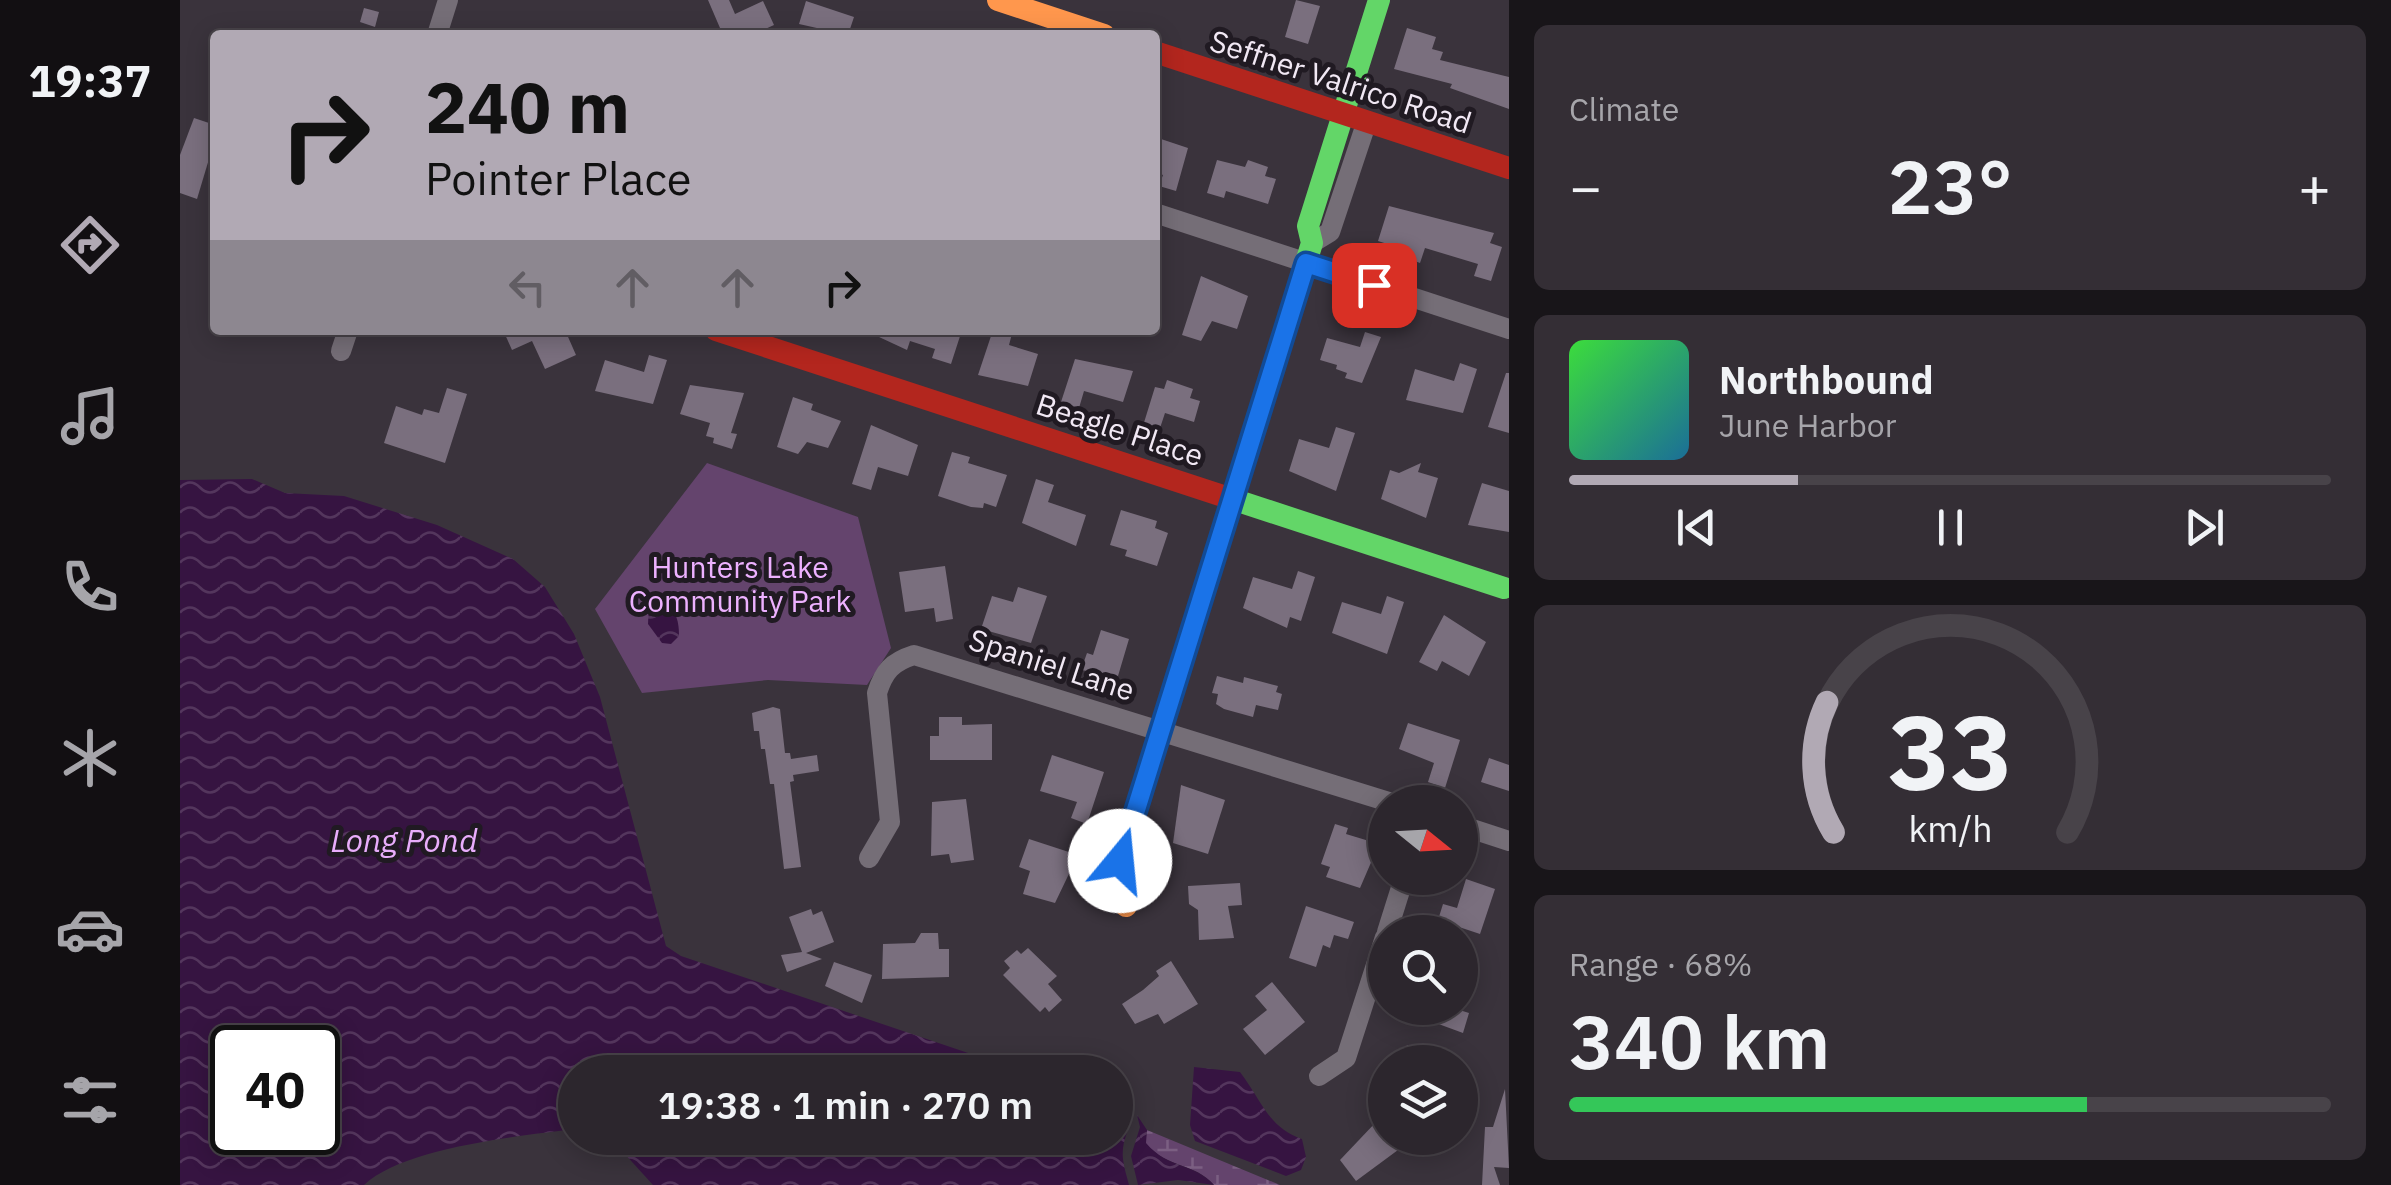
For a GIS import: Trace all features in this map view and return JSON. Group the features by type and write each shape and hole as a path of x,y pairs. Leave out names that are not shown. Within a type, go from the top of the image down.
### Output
{"street":[{"path":"439,30 448,0"},
{"path":"998,0 1089,30"},
{"path":"1126,906 1120,861 1309,253 1308,226 1379,0"},
{"name":"Seffner Valrico Road","path":"1160,54 1508,168"},
{"path":"1309,253 1330,232 1366,121"},
{"path":"1160,214 1309,253 1508,329"},
{"path":"341,351 346,335"},
{"name":"Beagle Place","path":"732,335 1504,588"},
{"name":"Spaniel Lane","path":"869,858 890,822 877,694 883,674 896,661 914,655 931,657 1368,795"},
{"path":"1478,831 1508,840"},
{"path":"1320,1076 1346,1058 1368,990"}],"green space":[{"name":"Hunters Lake Community Park","path":"707,463 858,517 891,648 867,685 768,680 642,693 595,609"},
{"path":"1147,1130 1280,1185 1214,1185 1154,1152 1145,1143"}],"water":[{"name":"Long Pond","path":"252,479 285,493 344,496 437,525 513,559 545,587 574,634 600,697 666,946 681,956 974,1055 558,1055 558,1131 434,1152 382,1172 364,1185 180,1185 180,480"},
{"path":"659,599 669,605 677,619 679,636 671,644 662,643 648,624 649,603"},
{"path":"1194,1067 1240,1072 1273,1120 1302,1139 1306,1157 1301,1170 1286,1176 1195,1141 1190,1125"},
{"path":"1137,1115 1147,1130 1146,1143 1155,1152 1214,1185 1178,1180 1138,1185 1131,1156 1140,1127"},
{"path":"626,1155 1123,1155 1129,1185 653,1185"}],"building":[{"path":"708,0 729,0 735,14 763,1 774,25 763,30 721,30"},
{"path":"1296,0 1320,6 1308,44 1285,37"},
{"path":"806,1 854,17 850,30 799,24"},
{"path":"364,8 379,12 375,27 360,22"},
{"path":"1407,28 1436,37 1432,49 1443,52 1440,60 1509,77 1509,109 1450,88 1452,84 1394,69"},
{"path":"194,118 210,123 210,156 197,199 180,193 180,155"},
{"path":"1160,139 1188,148 1176,191 1160,186"},
{"path":"1217,160 1245,167 1248,160 1268,167 1265,176 1276,179 1268,204 1226,191 1224,198 1207,193"},
{"path":"1389,206 1494,233 1490,243 1502,247 1491,281 1474,276 1478,264 1425,248 1420,263 1404,257 1406,250 1378,241"},
{"path":"1201,276 1248,296 1237,329 1212,321 1201,341 1182,335"},
{"path":"1365,332 1381,337 1362,383 1345,378 1347,373 1336,369 1337,365 1320,360 1327,338 1360,347"},
{"path":"505,335 567,335 576,355 545,369 532,341 512,350"},
{"path":"875,335 960,335 951,364 932,358 935,349 910,341 907,350"},
{"path":"991,335 1012,335 1009,345 1038,354 1028,386 978,375"},
{"path":"649,355 667,360 653,404 595,391 605,360 644,372"},
{"path":"1075,359 1133,371 1123,402 1084,391 1079,408 1061,402"},
{"path":"1460,363 1477,369 1463,413 1406,400 1415,369 1454,381"},
{"path":"1509,373 1509,433 1488,427"},
{"path":"1167,380 1193,389 1190,398 1200,401 1194,422 1165,413 1158,434 1142,429 1155,387 1164,389"},
{"path":"690,385 744,393 731,433 737,434 732,449 713,443 714,438 706,436 710,423 680,414"},
{"path":"447,388 467,394 445,463 384,443 396,406 422,415 424,409 439,413"},
{"path":"793,397 813,404 811,410 841,421 828,448 807,442 798,454 777,447"},
{"path":"871,425 918,445 908,476 878,467 871,490 852,484"},
{"path":"1336,427 1355,433 1336,491 1289,471 1299,439 1329,448"},
{"path":"952,452 970,457 968,463 1007,475 996,507 984,503 983,508 971,507 938,496"},
{"path":"1421,463 1418,472 1438,478 1426,518 1381,499 1390,470 1399,473"},
{"path":"1036,479 1054,485 1048,502 1086,515 1076,546 1022,523"},
{"path":"1482,483 1509,491 1509,532 1468,525"},
{"path":"1121,510 1157,521 1155,528 1168,533 1157,566 1125,556 1127,550 1110,545"},
{"path":"945,566 953,619 936,622 934,608 905,612 899,572"},
{"path":"1298,571 1315,577 1301,621 1290,617 1287,628 1243,608 1253,577 1292,589"},
{"path":"1018,587 1047,596 1031,643 981,629 992,596 1013,602"},
{"path":"1387,596 1404,602 1387,654 1332,633 1342,602 1381,614"},
{"path":"1444,615 1486,642 1469,676 1442,661 1437,671 1419,662"},
{"path":"1101,630 1129,639 1118,676 1081,670 1087,653 1093,655"},
{"path":"1217,676 1243,683 1244,677 1278,686 1276,692 1282,694 1278,710 1256,705 1253,717 1224,709 1216,704 1218,694 1212,693"},
{"path":"780,709 785,753 790,753 791,759 817,755 819,771 793,775 794,781 790,782 801,867 784,869 774,784 770,784 759,731 754,731 752,713"},
{"path":"939,717 962,717 962,725 992,724 992,760 930,760 930,736 939,736"},
{"path":"1408,723 1460,740 1446,785 1428,782 1434,763 1399,749"},
{"path":"1052,755 1104,772 1087,824 1071,818 1077,802 1040,791"},
{"path":"1489,758 1509,765 1509,791 1481,782"},
{"path":"1181,785 1225,800 1208,854 1173,843"},
{"path":"966,799 974,860 951,863 949,854 931,856 932,802"},
{"path":"1335,824 1348,828 1346,834 1368,841 1368,869 1360,888 1326,877 1330,867 1321,864"},
{"path":"1029,839 1078,855 1055,903 1023,894 1030,871 1019,867"},
{"path":"1240,883 1242,905 1228,906 1234,938 1199,940 1198,910 1189,904 1188,886"},
{"path":"1478,883 1495,889 1480,934 1478,915 1440,915 1443,904 1457,908 1461,895 1478,895"},
{"path":"1306,906 1354,922 1348,939 1334,935 1330,948 1323,945 1316,967 1289,958"},
{"path":"811,909 813,915 822,911 834,942 806,953 822,959 787,972 781,955 802,952 789,917"},
{"path":"921,933 938,933 939,949 949,949 949,977 882,979 883,944 915,943"},
{"path":"1028,948 1057,976 1048,984 1062,1000 1049,1012 1045,1007 1040,1012 1003,975 1010,968 1004,961 1017,950 1021,954"},
{"path":"1171,961 1198,1004 1164,1024 1158,1014 1135,1024 1122,1004 1159,976 1156,971"},
{"path":"834,962 872,975 862,1003 825,986"},
{"path":"1272,982 1305,1022 1265,1055 1243,1029 1267,1010 1255,996"},
{"path":"1441,1025 1465,1025 1463,1033"},
{"path":"1505,1089 1509,1168 1494,1167 1500,1185 1482,1185 1485,1127 1493,1127"},
{"path":"1368,1130 1368,1155 1391,1155 1356,1181 1340,1160"}],"traffic: fast":[{"path":"1228,515 1312,243 1308,226 1379,0"},
{"path":"1229,498 1504,588"}],"traffic: slow":[{"path":"998,0 1089,30"},
{"path":"1126,906 1120,861 1228,515"}],"traffic: jam":[{"path":"1160,54 1509,168"},
{"path":"731,335 1229,498"}],"route":[{"path":"1120,861 1306,263 1374,285"}]}
